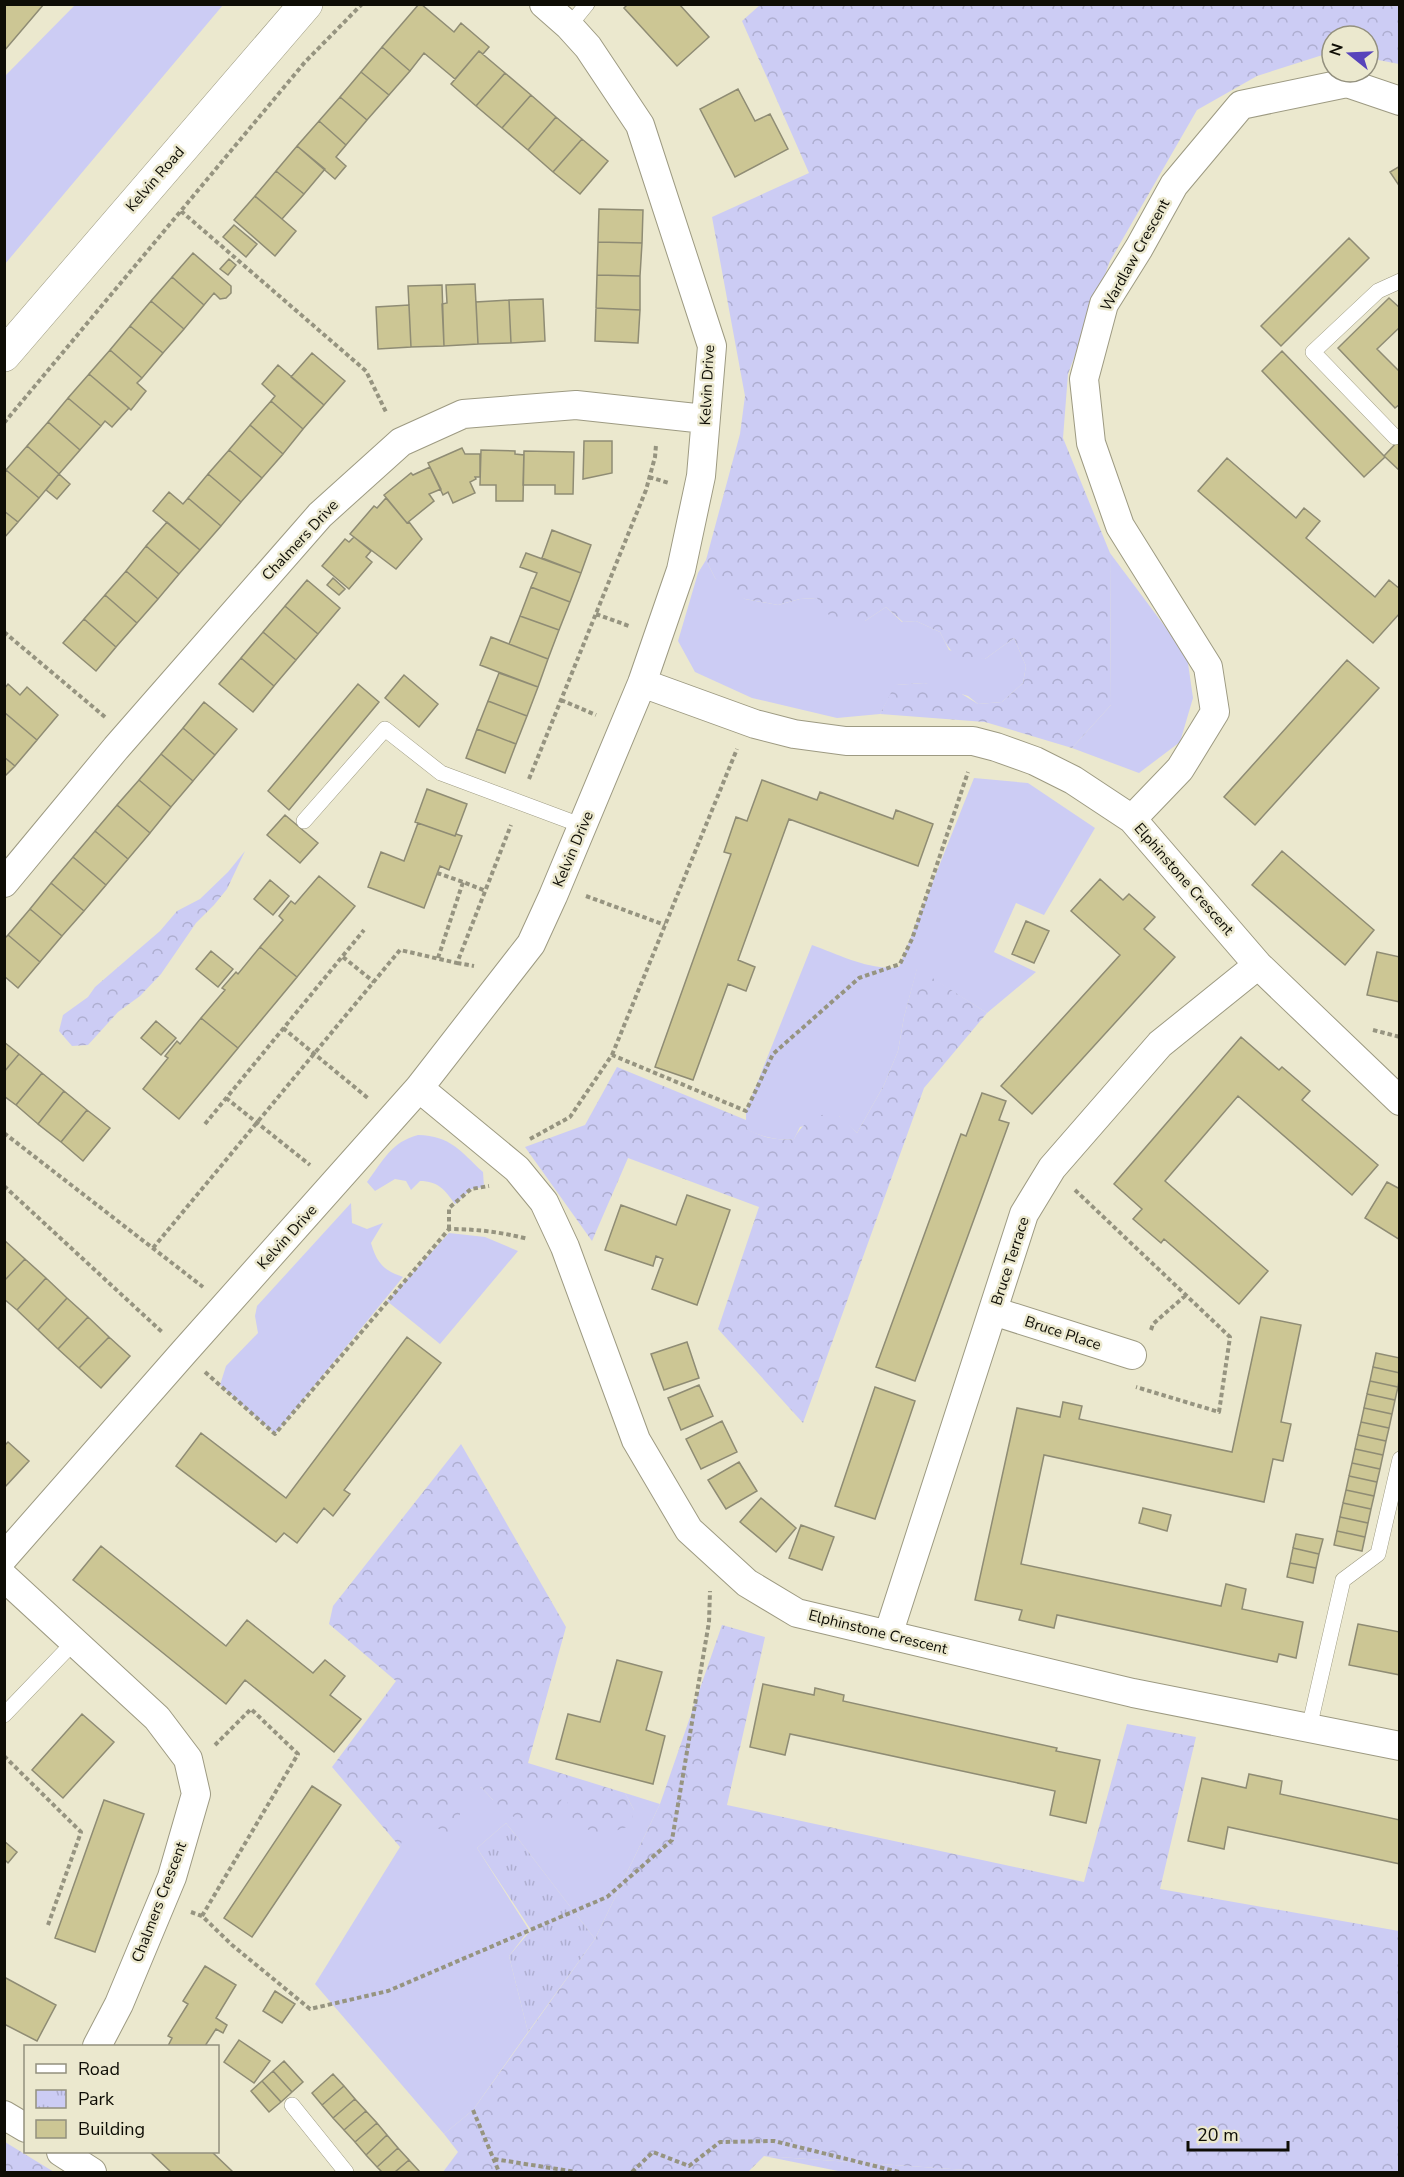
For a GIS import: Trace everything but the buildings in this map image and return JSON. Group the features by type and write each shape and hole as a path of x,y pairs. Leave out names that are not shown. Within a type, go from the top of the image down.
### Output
{"street":[{"name":"Kelvin Road","path":"4,355 306,4"},
{"name":"Kelvin Drive","path":"4,1557 419,1088 531,944 642,683 681,570 701,476 712,346 640,124 588,47 578,15 544,4"},
{"name":"Wardlaw Crescent","path":"1132,819 1180,769 1215,712 1208,667 1120,526 1091,443 1084,379 1104,304 1174,185 1241,105 1347,83 1400,101"},
{"name":"Chalmers Drive","path":"4,883 127,736 320,515 401,442 463,414 576,405 705,419"},
{"name":"Elphinstone Crescent","path":"642,683 755,724 794,734 846,741 978,743 1035,761 1073,780 1132,819 1258,965 1400,1101"},
{"name":"Bruce Terrace","path":"888,1635 1024,1214 1052,1168 1160,1044 1258,965"},
{"name":"Elphinstone Crescent","path":"419,1088 517,1169 544,1202 565,1247 636,1440 689,1530 747,1583 796,1613 1132,1693 1400,1746"},
{"name":"Bruce Place","path":"993,1311 1132,1355"},
{"name":"Chalmers Crescent","path":"4,1577 158,1718 188,1759 196,1794 172,1877 119,2004 98,2045"},
{"path":"4,2115 24,2127"},
{"path":"64,2153 92,2172"}],"lane":[{"path":"1395,437 1313,352 1378,291 1400,281"},
{"path":"304,821 385,729 441,773 583,826"},
{"path":"1309,1728 1343,1580 1378,1554 1400,1459"},
{"path":"4,1715 74,1642"},
{"path":"292,2105 346,2172"}],"path":[{"path":"4,423 305,62 362,4"},
{"path":"181,211 366,371 401,442"},
{"path":"153,1248 400,950 457,963 646,490 655,457 659,414"},
{"path":"4,632 127,736"},
{"path":"525,1142 570,1116 612,1055 739,743"},
{"path":"612,1055 746,1111 773,1054 859,978 900,964 912,939 978,743"},
{"path":"437,873 486,891"},
{"path":"438,958 464,882"},
{"path":"577,892 665,925"},
{"path":"205,1124 364,930"},
{"path":"343,957 374,982"},
{"path":"283,1028 393,1118"},
{"path":"226,1098 334,1184"},
{"path":"4,1133 226,1305"},
{"path":"4,1186 275,1434 449,1229 449,1208 471,1189 489,1186 499,1191"},
{"path":"449,1229 502,1233 538,1243"},
{"path":"162,1901 202,1916 232,1945 310,2009 388,1991 607,1897 672,1840 709,1622 711,1551"},
{"path":"188,1759 216,1744 251,1709 298,1754 202,1916"},
{"path":"4,1756 81,1832 48,1925"},
{"path":"473,2110 500,2172"},
{"path":"632,2172 653,2152 689,2166 720,2142 774,2141 899,2172"},
{"path":"494,2159 576,2172"}],"green space":[{"path":"75,5 223,5 5,264 5,76"},
{"path":"760,5 1399,5 1399,64 1380,60 1380,24 1320,24 1320,56 1257,76 1197,110 1110,261 1068,374 1063,438 1110,553 1111,705 1072,748 985,722 880,714 895,685 924,683 952,688 978,704 1002,702 1023,683 1026,666 1014,638 985,659 962,657 952,652 940,632 916,621 903,622 886,607 865,621 833,621 817,598 800,599 778,605 745,599 732,593 715,578 706,560 740,434 745,396 712,217 809,173 742,21"},
{"path":"1110,553 1187,656 1193,698 1180,742 1139,773 1072,748 1111,705"},
{"path":"706,560 715,578 745,599 778,605 800,599 817,598 865,621 886,607 902,622 916,621 940,632 949,650 985,659 1014,638 1026,666 1023,683 1002,702 978,704 968,696 924,683 896,685 880,714 837,718 752,698 695,672 678,641 698,573"},
{"path":"974,778 1028,783 1095,828 1044,915 1016,903 994,952 1036,972 987,1013 917,969 904,1017 898,1051 884,1085 857,1133 839,1116 800,1127 794,1139 770,1138 746,1129 746,1111 812,945 877,967 899,967"},
{"path":"245,851 227,889 196,923 161,974 140,996 118,1012 88,1045 72,1046 59,1031 63,1015 88,997 95,987 160,931 177,911 200,899 228,872"},
{"path":"917,968 987,1013 924,1088 803,1423 718,1329 759,1207 628,1158 592,1241 525,1147 585,1125 617,1067 746,1120 747,1129 764,1136 794,1139 806,1123 825,1114 839,1116 857,1133 884,1085 898,1051"},
{"path":"418,1135 439,1138 461,1151 483,1172 484,1187 471,1189 455,1204 440,1187 426,1181 420,1181 411,1190 406,1181 395,1179 375,1191 367,1182 383,1160 401,1142"},
{"path":"351,1203 352,1223 367,1229 383,1223 371,1243 373,1250 382,1265 390,1272 403,1277 275,1434 220,1385 226,1366 258,1333 255,1316 257,1306"},
{"path":"449,1233 485,1237 518,1251 440,1344 387,1301"},
{"path":"461,1444 566,1627 528,1763 625,1793 634,1810 630,1826 600,1836 574,1822 564,1792 548,1825 535,1824 510,1815 481,1787 470,1796 460,1797 460,1822 451,1835 419,1819 409,1807 400,1847 332,1767 396,1681 329,1624 333,1606"},
{"path":"722,1625 765,1637 727,1805 1084,1882 1127,1724 1196,1737 1160,1889 1399,1931 1399,2172 995,2172 764,2156 748,2172 443,2172 458,2152 444,2134 473,2110 595,1939 660,1804"},
{"path":"481,1787 493,1800 564,1791 634,1810 625,1793 660,1804 595,1939 506,1823 477,1848 529,1930 509,1956 528,2032 473,2110 444,2134 315,1984 400,1847 409,1806 459,1796"},
{"path":"506,1823 595,1939 528,2032 509,1956 531,1930 477,1848"},
{"path":"5,2142 54,2172 5,2172"},
{"path":"764,2156 995,2172 843,2172"}]}
